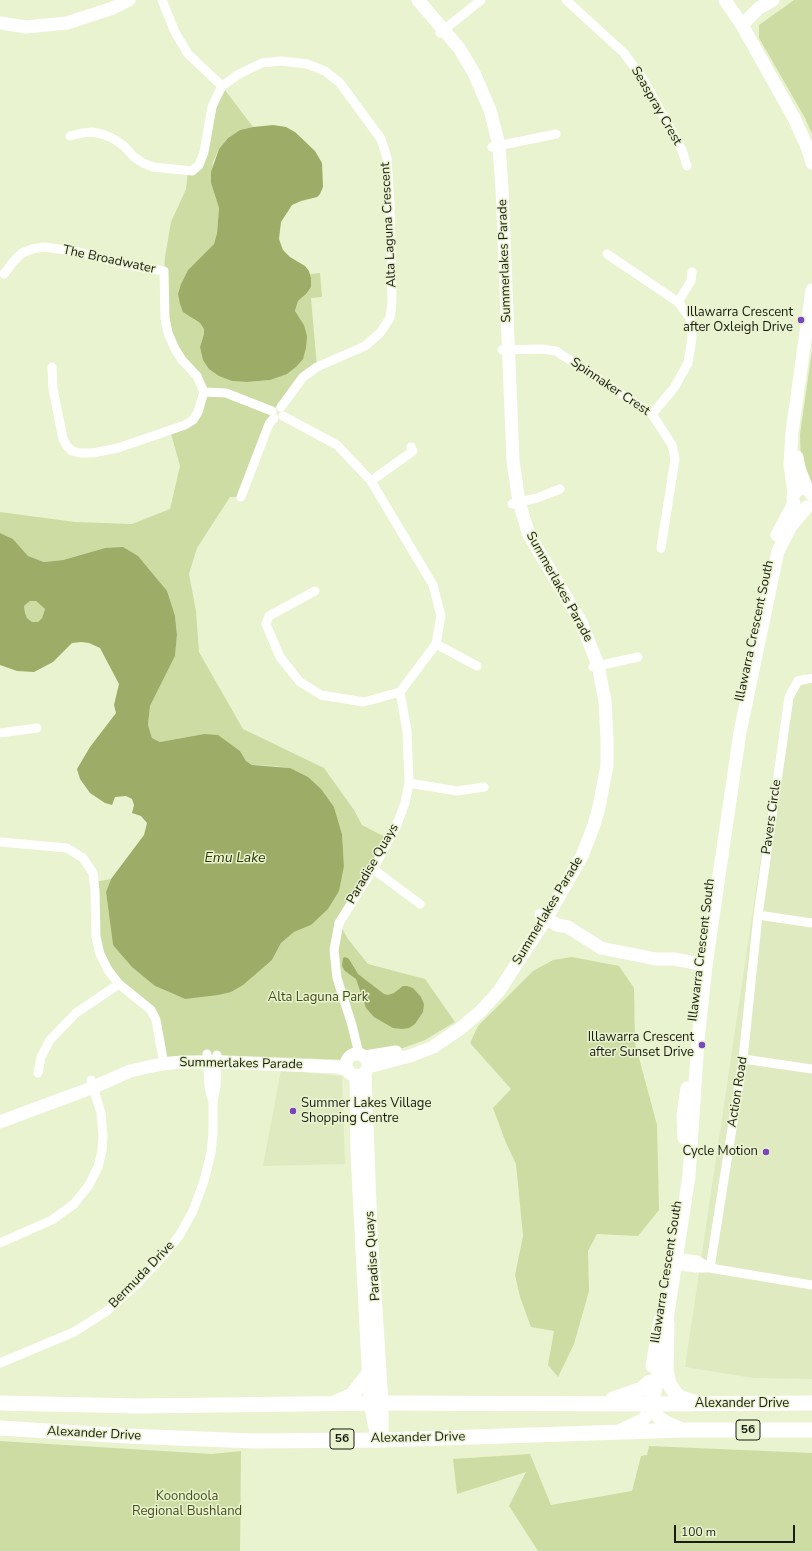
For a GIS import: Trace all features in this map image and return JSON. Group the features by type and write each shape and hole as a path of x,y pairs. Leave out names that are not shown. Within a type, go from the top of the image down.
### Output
{"main road":[{"path":"667,1323 666,1370 670,1384 676,1394 681,1398 700,1404"},
{"path":"332,1404 352,1395 369,1373"},
{"path":"590,1404 618,1398 642,1389 650,1382"},
{"name":"Alexander Drive","path":"0,1403 138,1406 376,1403 812,1403"},
{"name":"Alexander Drive","path":"0,1428 127,1436 253,1441 379,1440 684,1430 812,1430"}],"street":[{"path":"0,16 41,20 62,18 112,0"},
{"path":"0,23 26,27 67,23 113,8 129,0"},
{"path":"70,136 92,132 104,135 114,139 124,146 134,157 143,163 154,167 192,171 199,165 204,152 212,107 222,86 188,54 175,32 162,0"},
{"name":"Summerlakes Parade","path":"0,1122 93,1083 130,1065 147,1060 212,1058 357,1064 408,1049 438,1035 474,1008 498,982 582,856 594,825 603,791 607,765 608,739 605,701 581,622 529,535 515,503 514,461 506,350 502,189 490,110 474,73 459,48 408,0"},
{"name":"Summerlakes Parade","path":"418,0 442,32"},
{"path":"442,32 481,0"},
{"name":"Seaspray Crest","path":"566,0 624,53 643,79 682,150 687,166"},
{"path":"726,0 794,118 808,149 812,163"},
{"path":"739,21 753,8 759,8 773,0"},
{"name":"Alta Laguna Crescent","path":"222,86 239,74 262,63 268,62 281,61 307,64 325,71 340,83 369,122 381,139 387,158 390,203 392,303 390,318 380,333 365,346 317,367 303,377 281,407 284,409 276,415"},
{"path":"495,146 556,134"},
{"name":"The Broadwater","path":"4,274 22,253 32,249 44,247 79,252 126,265 164,271 165,318 168,333 182,360 197,376 204,392"},
{"path":"608,254 678,302 690,318 692,338 688,363 674,388 652,414"},
{"path":"678,302 692,280 692,272"},
{"name":"Illawarra Crescent South","path":"618,1432 644,1419 653,1404 667,1323 684,1146 685,1130 683,1115 686,1100 690,1042 702,968 730,752 769,561 780,528 807,499 790,465 794,418 812,290"},
{"name":"Spinnaker Crest","path":"506,350 541,349 556,351 652,414 672,445 675,459 661,548"},
{"path":"52,368 53,389 64,439 67,446 72,451 80,453 93,453 118,448 185,425 193,420 198,412 204,392 226,393 276,415 337,445 371,481 433,585 441,616 436,644 400,692 364,702 321,696 300,682 280,656 266,624 269,616 315,591"},
{"path":"241,497 269,424 276,415"},
{"path":"371,481 413,451 411,446"},
{"path":"515,503 537,498 560,489"},
{"path":"436,644 477,666"},
{"path":"595,666 638,657"},
{"name":"Pavers Circle","path":"758,915 789,697 798,681 812,678"},
{"name":"Paradise Quays","path":"379,1440 376,1403 370,1231 357,1064 354,1034 337,978 334,950 339,923 373,869 396,827 405,803 410,783 407,731 400,692"},
{"path":"0,732 37,728"},
{"path":"410,783 457,792 484,787"},
{"path":"0,843 67,848 83,858 93,873 95,890 96,937 100,954 108,970 119,984 151,1010 156,1020 164,1060"},
{"path":"373,869 420,904"},
{"path":"546,912 561,917 568,927 601,948 656,959 674,959 702,968"},
{"path":"758,915 812,923"},
{"name":"Action Road","path":"710,1268 743,1059 758,915"},
{"path":"38,1073 41,1057 50,1040 76,1013 119,984"},
{"name":"Bermuda Drive","path":"0,1364 74,1332 107,1311 137,1284 179,1236 193,1211 204,1181 211,1153 213,1133 213,1102 216,1086 212,1058"},
{"path":"743,1059 812,1069"},
{"path":"0,1243 52,1220 74,1204 89,1185 98,1167 102,1151 103,1136 101,1113 93,1083"},
{"name":"Summerlakes Parade","path":"0,1115 93,1083"},
{"name":"Paradise Quays","path":"363,1153 369,1373 376,1403"},
{"path":"673,1261 697,1260 710,1268 812,1285"},
{"name":"Illawarra Crescent South","path":"673,1261 649,1390 653,1404 660,1419 684,1430"}],"shaded area":[{"path":"807,673 812,673 812,1379 753,1378 685,1367 785,694"},
{"path":"281,1070 342,1076 345,1164 263,1166"}],"green space":[{"path":"794,0 812,0 812,134 805,118 759,38 759,25"},
{"name":"Alta Laguna Park","path":"222,86 253,127 240,130 228,138 219,149 213,162 211,183 219,208 217,233 214,244 188,270 181,284 194,320 200,323 204,329 200,347 232,381 247,382 270,380 304,325 295,312 298,301 306,294 311,278 310,274 320,273 322,297 311,298 317,367 278,406 273,409 241,497 230,497 197,548 189,574 196,611 199,652 243,729 324,768 354,810 362,825 389,839 339,923 348,939 368,964 425,979 455,1022 425,1040 392,1052 355,1054 347,1060 217,1055 163,1057 156,1020 119,984 100,954 94,882 111,879 106,892 113,945 155,986 185,999 272,960 281,943 294,932 311,925 344,866 342,834 334,807 290,768 252,765 246,761 240,751 204,734 160,742 152,738 148,725 150,706 175,656 177,635 175,616 105,548 63,560 44,562 28,556 13,539 0,533 0,512 75,522 132,524 170,509 180,466 170,430 193,420 204,392 168,333 164,271 165,257 171,222 186,189 188,171 196,169"},
{"path":"812,350 812,484 801,464 800,434"},
{"path":"30,601 36,601 45,609 42,618 38,622 32,622 27,618 25,613 24,606"},
{"path":"572,957 619,966 634,988 635,1043 657,1125 659,1210 638,1236 597,1234 588,1251 589,1291 574,1344 558,1377 548,1365 554,1331 531,1327 520,1297 515,1275 523,1236 516,1164 506,1143 493,1108 511,1089 470,1043 478,1026 533,971 553,960"},
{"name":"Koondoola Regional Bushland","path":"0,1441 212,1454 241,1451 240,1551 0,1551"},
{"path":"649,1446 812,1453 812,1551 538,1551 509,1506 526,1472 457,1494 453,1459 530,1454 551,1505 632,1491 641,1456 647,1455"}],"water":[{"path":"273,125 286,127 295,132 315,151 322,163 323,187 320,194 317,197 292,205 281,222 279,239 283,250 290,257 305,266 309,271 311,278 311,287 298,301 295,311 304,325 307,336 306,348 303,359 287,374 270,380 247,382 232,381 219,376 209,369 203,360 200,347 204,329 200,323 183,312 178,294 188,270 214,244 217,233 219,208 211,183 211,172 219,149 228,138 240,130"},
{"name":"Emu Lake","path":"0,533 13,539 28,556 44,562 63,560 105,548 123,547 138,556 167,591 175,616 177,635 175,656 150,706 148,725 152,738 160,742 204,734 218,735 240,751 246,761 252,765 290,768 308,777 321,789 334,807 342,834 344,866 339,891 328,909 311,925 294,932 281,943 272,960 243,985 231,992 185,999 155,986 132,967 113,945 106,892 111,879 144,835 147,823 141,816 132,813 134,805 132,799 126,796 115,797 112,805 105,803 90,793 80,779 77,769 90,747 116,713 114,705 119,684 100,648 89,643 72,643 53,662 34,672 17,671 0,665","holes":["30,601 36,601 45,609 42,618 38,622 32,622 27,618 24,606"]},
{"path":"345,957 349,959 358,974 384,994 388,995 394,993 403,986 413,988 421,997 424,1004 423,1012 415,1024 409,1028 393,1028 374,1017 366,1008 356,979 345,971 342,966 343,958"}],"place":[{"name":"Illawarra Crescent after Oxleigh Drive","path":"801,320"},
{"name":"Illawarra Crescent after Sunset Drive","path":"702,1045"},
{"name":"Summer Lakes Village Shopping Centre","path":"293,1111"},
{"name":"Cycle Motion","path":"766,1152"}]}
